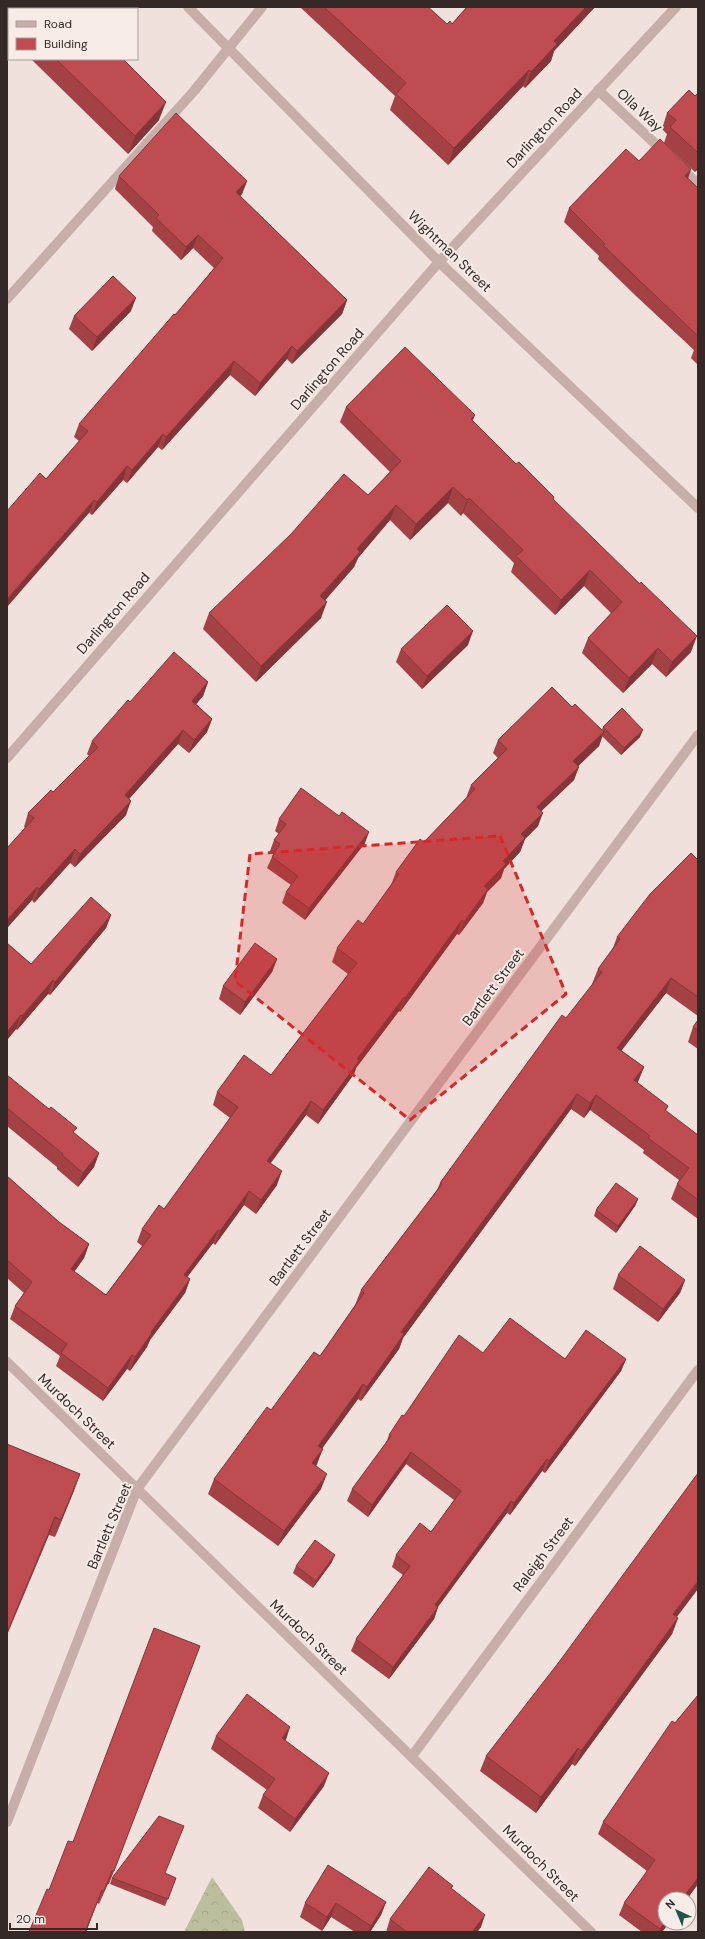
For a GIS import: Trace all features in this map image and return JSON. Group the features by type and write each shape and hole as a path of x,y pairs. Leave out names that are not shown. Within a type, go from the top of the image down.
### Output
{"street":[{"name":"Wightman Street","path":"188,7 439,262 698,508"},
{"path":"7,299 194,91 227,48 262,7"},
{"name":"Darlington Road","path":"7,758 439,262 676,7"},
{"name":"Olla Way","path":"598,90 698,184"},
{"name":"Bartlett Street","path":"7,1822 137,1489 698,735"},
{"name":"Murdoch Street","path":"7,1362 591,1932"},
{"name":"Raleigh Street","path":"412,1756 698,1370"}],"highlighted area":[{"path":"500,836 566,994 410,1120 235,981 250,854"}],"green space":[{"path":"212,1877 242,1920 245,1932 184,1932"}],"building":[{"path":"7,7 71,8 8,8 7,15"},
{"path":"324,7 428,7 447,24 450,21 452,24 467,7 586,7 554,41 557,44 531,72 529,70 454,148 396,94 406,83"},
{"path":"57,60 124,60 166,102 135,136"},
{"path":"689,90 695,96 698,93 698,153 670,127 676,120 667,113"},
{"path":"176,113 247,181 236,192 347,300 297,351 292,346 260,383 234,361 166,437 163,434 132,470 127,466 97,502 94,500 7,599 7,511 40,473 46,479 88,431 79,424 223,258 198,235 186,247 156,218 159,215 119,176"},
{"path":"660,139 691,169 685,176 698,188 698,336 603,245 605,244 569,208 626,149 639,161"},
{"path":"113,276 136,298 97,337 74,316"},
{"path":"405,347 475,415 471,419 516,464 519,462 554,497 553,499 640,584 641,582 697,636 672,662 658,648 629,678 588,638 622,602 590,570 561,600 516,556 523,550 469,498 467,500 453,487 416,524 396,505 357,549 360,552 320,596 327,602 261,666 209,613 291,534 344,474 368,495 401,461 346,407"},
{"path":"447,605 473,631 427,676 401,649"},
{"path":"174,652 208,682 192,701 212,719 194,740 183,730 125,795 131,801 80,854 75,849 39,889 37,887 7,920 7,848 34,818 28,813 51,790 53,792 98,747 92,741 128,700 130,702"},
{"path":"552,687 572,707 575,704 604,732 573,761 579,767 537,807 543,813 521,834 525,838 503,861 506,864 484,886 488,889 464,922 462,920 405,998 404,997 357,1059 359,1061 323,1110 311,1101 267,1161 282,1171 261,1200 249,1191 220,1231 218,1230 184,1275 190,1279 151,1332 152,1333 135,1357 132,1355 108,1388 61,1353 67,1344 15,1306 32,1282 7,1260 7,1176 59,1222 89,1244 71,1269 106,1295 151,1235 142,1229 159,1205 164,1209 238,1107 217,1092 244,1055 271,1075 357,963 337,948 358,920 363,924 399,874 396,872 420,839 424,842 475,789 471,785 507,749 498,740"},
{"path":"622,708 643,730 624,748 603,727"},
{"path":"301,788 339,816 342,812 369,832 309,908 286,892 298,876 272,857 280,844 274,840 286,824 279,819"},
{"path":"691,853 698,860 698,997 671,978 617,1048 644,1067 634,1080 668,1106 665,1110 698,1135 698,1200 677,1184 689,1168 648,1138 650,1136 596,1095 590,1103 577,1094 401,1332 404,1334 367,1387 363,1384 318,1446 323,1449 312,1463 327,1474 284,1531 214,1479 267,1407 271,1410 314,1352 320,1356 364,1293 361,1290 442,1184 440,1183 562,1015 566,1018 602,972 598,969 620,939 617,937 650,894"},
{"path":"91,897 111,915 55,982 53,980 7,1032 7,943 31,964"},
{"path":"255,943 277,959 245,1002 223,986"},
{"path":"698,1020 698,1030 693,1027"},
{"path":"7,1075 49,1109 51,1107 77,1128 73,1132 99,1153 83,1173 62,1155 63,1154 7,1108"},
{"path":"616,1183 638,1199 618,1226 596,1210"},
{"path":"640,1246 685,1280 663,1309 618,1275"},
{"path":"510,1318 565,1359 586,1330 626,1359 549,1461 547,1459 514,1503 511,1501 435,1605 438,1607 393,1667 356,1639 410,1566 396,1555 420,1523 431,1532 461,1491 411,1452 372,1505 352,1489 391,1436 389,1435 402,1415 404,1416 459,1335 483,1353"},
{"path":"7,1444 80,1474 61,1520 55,1517 7,1633"},
{"path":"698,1473 698,1581 673,1614 678,1618 581,1751 578,1748 541,1797 486,1756 559,1662"},
{"path":"315,1540 335,1555 316,1581 296,1566"},
{"path":"154,1628 200,1646 114,1871 112,1871 104,1891 102,1890 85,1932 29,1932 47,1889 49,1890 68,1841 73,1842"},
{"path":"247,1694 290,1727 282,1738 329,1773 295,1819 263,1795 275,1779 216,1736"},
{"path":"698,1695 698,1878 688,1891 657,1891 657,1927 624,1903 655,1860 603,1822 672,1721 675,1723"},
{"path":"159,1816 184,1826 165,1873 176,1878 168,1899 112,1878"},
{"path":"328,1865 386,1902 371,1926 336,1903 327,1917 305,1903"},
{"path":"429,1867 453,1886 451,1888 485,1915 472,1932 407,1932 390,1919"}]}
